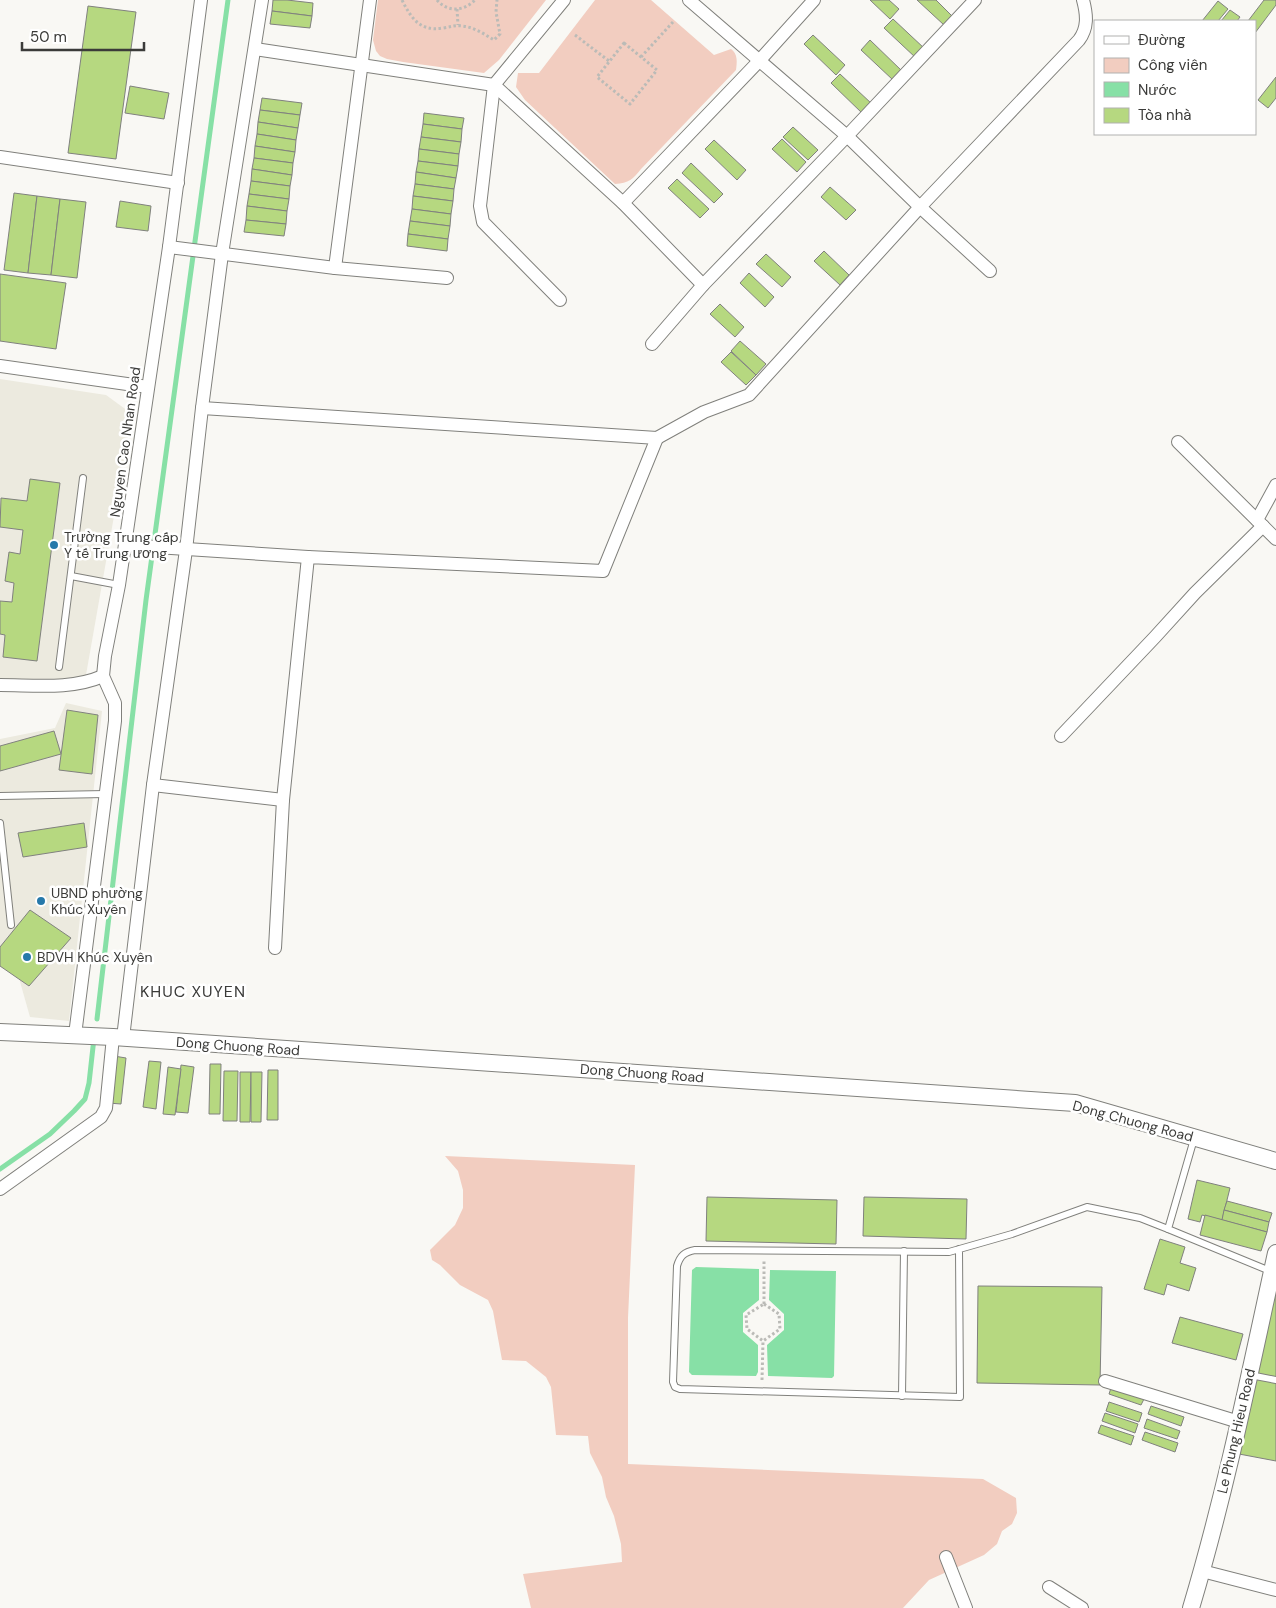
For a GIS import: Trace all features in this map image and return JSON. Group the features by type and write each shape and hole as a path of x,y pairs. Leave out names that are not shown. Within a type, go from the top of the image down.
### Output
{"street":[{"name":"Nguyen Cao Nhan Road","path":"81,1036 115,709 103,676 105,656 119,585 131,545 148,387 175,248 178,183 201,0"},
{"path":"0,1189 101,1117 106,1108 114,1037 153,785 186,550 219,254 262,0"},
{"path":"335,268 370,0"},
{"path":"560,300 483,222 480,206 494,85 564,0"},
{"path":"689,0 848,136 920,207 990,271"},
{"path":"623,203 760,60 814,0"},
{"path":"652,344 703,285 848,136 975,0"},
{"path":"202,408 657,438 704,412 748,395 920,207 1079,40 1086,22 1083,0"},
{"path":"255,49 494,85 623,203 703,285"},
{"path":"0,157 178,183"},
{"path":"175,248 335,268 447,278"},
{"path":"0,366 148,387"},
{"path":"131,545 186,550 603,571 657,438"},
{"path":"1178,442 1276,539"},
{"path":"1061,736 1156,637 1194,593 1260,523 1276,484"},
{"path":"275,948 283,800 308,556"},
{"path":"0,685 72,685 89,682 103,676"},
{"path":"153,785 283,800"},
{"name":"Dong Chuong Road","path":"0,1032 114,1037 1075,1103 1276,1161"},
{"name":"Le Phung Hieu Road","path":"1191,1608 1239,1422 1276,1253"},
{"path":"1105,1381 1239,1422"},
{"path":"946,1557 966,1608"},
{"path":"1202,1571 1276,1590"},
{"path":"1049,1587 1082,1608"}],"lane":[{"path":"59,667 83,478"},
{"path":"71,576 119,585"},
{"path":"0,796 105,794"},
{"path":"0,823 11,925"},
{"path":"1168,1229 1194,1137"},
{"path":"959,1249 960,1397 680,1389 673,1382 678,1266 682,1254 695,1250 949,1252 959,1249 1012,1234 1087,1207 1140,1218 1272,1272"},
{"path":"902,1396 904,1251"},
{"path":"1249,1374 1276,1380"}],"path":[{"path":"402,0 414,20 427,27 435,28 458,25 476,30 494,40 500,34 496,12 497,0"},
{"path":"437,0 447,8 457,9 469,6 475,0"},
{"path":"457,9 458,25"},
{"path":"642,58 673,22"},
{"path":"575,35 609,61"},
{"path":"624,43 657,70 630,104 596,77 609,61 624,43"},
{"path":"764,1250 764,1304"},
{"path":"763,1341 780,1328 780,1314 764,1304"},
{"path":"763,1341 747,1329 746,1315 764,1304"},
{"path":"762,1392 763,1341"}],"shaded area":[{"name":"Trường Trung cấp Y tế Trung ương","path":"0,379 106,395 132,414 86,675 78,681 0,679"},
{"name":"UBND phường Khúc Xuyên","path":"66,703 102,711 69,1021 30,1017 13,957 0,955 0,739 55,728"}],"green space":[{"path":"378,0 546,0 499,60 484,73 403,62 380,56 376,51 373,40"},
{"path":"595,0 651,0 714,55 731,49 735,53 736,58 736,70 636,175 630,180 615,184 525,100 516,87 518,73 539,73"},
{"path":"445,1156 635,1165 628,1318 628,1464 983,1479 1016,1498 1017,1513 1012,1524 1002,1531 997,1544 984,1555 929,1580 903,1608 531,1608 523,1574 622,1562 621,1544 614,1516 606,1497 602,1477 590,1453 588,1436 556,1435 551,1387 546,1377 526,1361 502,1360 493,1311 488,1300 460,1285 440,1265 432,1260 430,1250 455,1225 463,1208 463,1190 458,1171"}],"water":[{"path":"696,1267 759,1269 759,1300 743,1313 743,1332 758,1345 758,1372 756,1376 692,1375 689,1372 692,1270"},
{"path":"770,1270 836,1271 834,1376 832,1378 768,1376 767,1345 784,1330 784,1314 769,1300"}],"building":[{"path":"273,0 313,3 312,16 272,11"},
{"path":"870,0 889,0 899,9 890,19"},
{"path":"917,0 936,0 952,16 944,25"},
{"path":"1264,0 1276,0 1276,5 1256,32 1256,20 1249,20"},
{"path":"1218,1 1228,9 1219,20 1203,20"},
{"path":"88,6 136,12 116,159 68,153"},
{"path":"1230,10 1240,17 1238,20 1222,20"},
{"path":"272,11 312,16 310,28 270,24"},
{"path":"893,19 925,49 916,58 884,28"},
{"path":"813,35 845,65 836,75 804,44"},
{"path":"870,40 902,71 893,80 861,50"},
{"path":"840,74 872,104 863,114 831,83"},
{"path":"1276,77 1276,98 1268,108 1258,100"},
{"path":"130,86 169,93 164,119 125,113"},
{"path":"262,98 302,103 300,115 260,110"},
{"path":"260,110 300,115 298,128 258,122"},
{"path":"424,113 464,118 462,129 423,124"},
{"path":"258,122 298,128 296,140 257,134"},
{"path":"423,124 462,129 461,142 421,137"},
{"path":"793,127 818,150 808,160 783,137"},
{"path":"257,134 296,140 295,152 255,146"},
{"path":"421,137 461,142 459,154 419,149"},
{"path":"782,139 806,162 797,172 772,149"},
{"path":"714,140 746,170 737,180 705,149"},
{"path":"255,146 295,152 293,163 254,158"},
{"path":"419,149 459,154 458,166 418,161"},
{"path":"254,158 293,163 292,175 252,169"},
{"path":"418,161 458,166 456,178 416,172"},
{"path":"691,163 723,194 714,203 682,173"},
{"path":"252,169 292,175 290,186 251,181"},
{"path":"416,172 456,178 454,189 415,184"},
{"path":"677,179 709,209 700,218 668,188"},
{"path":"251,181 290,186 289,199 249,194"},
{"path":"415,184 454,189 453,201 413,196"},
{"path":"830,187 856,210 846,220 821,197"},
{"path":"14,193 37,196 28,273 4,270"},
{"path":"249,194 289,199 287,211 247,206"},
{"path":"37,196 60,199 51,275 28,273"},
{"path":"413,196 453,201 451,214 412,209"},
{"path":"60,199 86,202 77,278 51,275"},
{"path":"120,201 151,206 148,231 116,227"},
{"path":"247,206 287,211 286,224 246,220"},
{"path":"412,209 451,214 450,226 410,221"},
{"path":"246,220 286,224 284,236 244,232"},
{"path":"410,221 450,226 448,239 408,234"},
{"path":"408,234 448,239 447,251 407,246"},
{"path":"824,251 849,275 840,285 814,261"},
{"path":"766,254 791,277 782,287 756,264"},
{"path":"749,273 774,297 765,307 740,283"},
{"path":"0,274 66,283 56,349 0,341"},
{"path":"720,304 744,327 735,337 710,314"},
{"path":"740,341 766,364 756,375 731,351"},
{"path":"731,352 756,375 746,385 721,362"},
{"path":"30,479 60,483 37,661 3,657 5,635 0,634 0,601 12,602 14,583 5,581 9,552 20,554 23,530 0,527 1,498 27,501"},
{"path":"67,710 98,715 92,774 59,770"},
{"path":"54,731 61,754 0,771 0,746"},
{"path":"84,823 87,847 23,857 18,833"},
{"name":"BDVH Khúc Xuyên","path":"30,910 71,938 29,986 0,966 0,947"},
{"path":"114,1056 126,1058 121,1104 108,1103"},
{"path":"149,1061 161,1062 156,1109 143,1107"},
{"path":"210,1064 221,1064 220,1114 209,1114"},
{"path":"181,1065 194,1067 188,1113 176,1112"},
{"path":"168,1067 181,1069 175,1115 163,1114"},
{"path":"268,1070 278,1070 278,1120 267,1120"},
{"path":"224,1071 238,1071 237,1121 223,1121"},
{"path":"240,1072 251,1072 250,1122 240,1122"},
{"path":"251,1072 262,1072 261,1122 251,1122"},
{"path":"1197,1180 1230,1188 1222,1220 1202,1215 1200,1222 1188,1219"},
{"path":"707,1197 837,1200 836,1244 706,1241"},
{"path":"864,1197 967,1199 966,1239 863,1236"},
{"path":"1227,1201 1272,1213 1269,1222 1224,1210"},
{"path":"1224,1210 1269,1222 1267,1232 1222,1220"},
{"path":"1205,1215 1267,1232 1261,1251 1200,1235"},
{"path":"1160,1239 1185,1247 1180,1263 1196,1268 1189,1291 1167,1284 1164,1295 1144,1289"},
{"path":"1276,1285 1276,1461 1239,1454"},
{"path":"978,1286 1102,1287 1100,1385 977,1383"},
{"path":"1180,1317 1243,1334 1236,1360 1172,1343"},
{"path":"1112,1385 1145,1397 1141,1405 1109,1394"},
{"path":"1109,1402 1142,1413 1139,1422 1106,1411"},
{"path":"1151,1406 1184,1417 1181,1426 1148,1414"},
{"path":"1105,1413 1138,1424 1135,1433 1102,1421"},
{"path":"1147,1419 1180,1431 1177,1439 1144,1428"},
{"path":"1101,1425 1134,1436 1131,1445 1098,1433"},
{"path":"1145,1432 1178,1443 1175,1452 1142,1440"}],"waterway":[{"path":"97,1019 146,600 228,0"},
{"path":"0,1169 50,1134 85,1099 89,1083 94,1038"}],"place":[{"name":"Trường Trung cấp Y tế Trung ương","path":"54,545"},
{"name":"UBND phường Khúc Xuyên","path":"41,901"},
{"name":"BDVH Khúc Xuyên","path":"27,957"}],"district":[{"name":"KHUC XUYEN","path":"193,991"}]}
